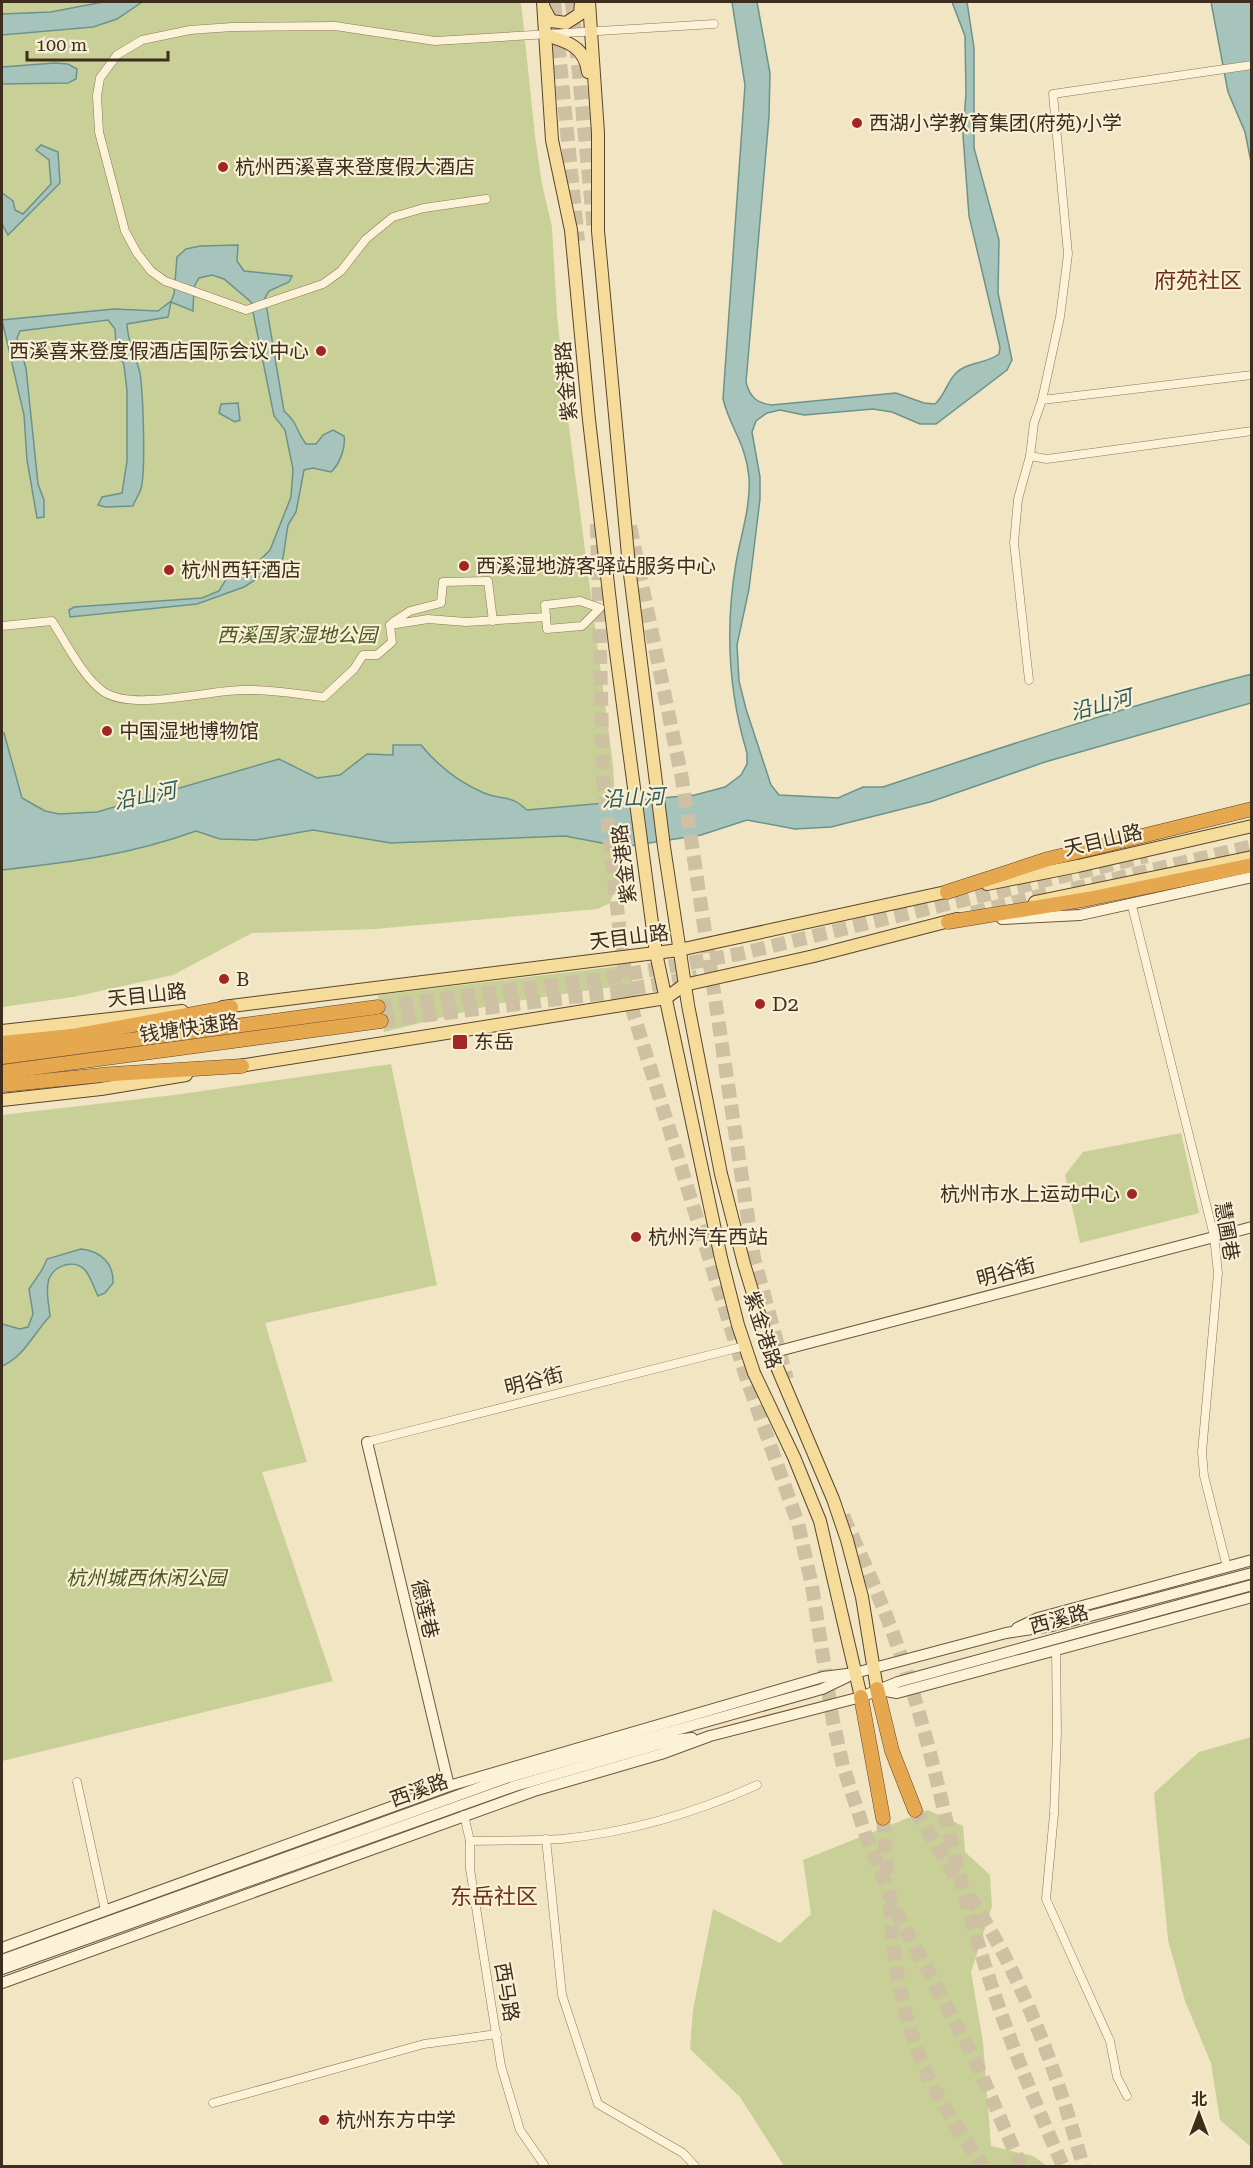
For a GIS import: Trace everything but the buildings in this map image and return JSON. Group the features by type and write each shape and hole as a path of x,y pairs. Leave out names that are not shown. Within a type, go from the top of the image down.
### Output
{"highway":[{"path":"947,892 1048,859 1251,809"},
{"path":"948,922 1088,899 1251,865"},
{"path":"2,1043 73,1036 231,1007"},
{"name":"钱塘快速路","path":"2,1057 378,1007"},
{"name":"钱塘快速路","path":"2,1072 381,1021"},
{"path":"2,1085 112,1074 242,1066"},
{"path":"877,1689 892,1751 915,1810"},
{"path":"861,1697 883,1818"}],"main road":[{"path":"543,4 551,21 566,23 580,14 581,2"},
{"name":"紫金港路","path":"589,2 598,133 598,231 629,566 664,847 684,985 721,1174 744,1264 771,1353 848,1540 862,1597 877,1689"},
{"name":"紫金港路","path":"543,4 552,140 571,230 606,574 656,953 721,1258 745,1347 820,1521 861,1697"},
{"path":"545,35 572,45 585,57 598,178"},
{"name":"天目山路","path":"2,1031 136,1014 231,1007 679,950 1078,866 1251,826"},
{"path":"2,1100 101,1089 666,998 684,985 1108,885 1251,857"}],"street":[{"path":"486,199 424,208 393,217 366,239 341,271 323,284 250,310 165,281 142,262 129,239 107,164 97,114 100,78 117,55 142,40 200,29 270,25 335,26 435,41 714,24"},
{"path":"1029,680 1014,543 1018,499 1030,456 1034,423 1042,400 1060,317 1068,254 1053,94 1248,65"},
{"path":"1042,400 1251,375"},
{"path":"1030,456 1047,459 1251,431"},
{"path":"390,625 410,611 441,603 443,582 488,581 493,621"},
{"path":"580,602 600,608 582,626 547,629 546,617 544,604 580,602"},
{"path":"390,625 428,619 466,622 546,617"},
{"path":"2,626 52,621 88,675 101,690 115,698 137,700 242,690 324,697 354,669 363,655 377,655 392,642 390,625"},
{"path":"948,922 1080,915 1132,906 1251,877"},
{"name":"慧圃巷","path":"1132,906 1214,1236 1218,1273 1202,1452 1204,1476 1227,1567"},
{"name":"明谷街","path":"771,1353 1251,1227"},
{"name":"明谷街","path":"367,1442 745,1347"},
{"name":"德莲巷","path":"367,1442 449,1786"},
{"name":"西溪路","path":"1006,1633 1038,1618 1251,1560"},
{"name":"西溪路","path":"2,1948 449,1786 823,1677 855,1673 1006,1633 1052,1626 1251,1573"},
{"name":"西溪路","path":"2,1983 543,1788 661,1754 710,1736 861,1697 877,1689 1251,1585"},
{"name":"西溪路","path":"877,1689 897,1693 1251,1597"},
{"path":"1056,1650 1057,1731 1054,1814 1046,1899 1110,2041 1118,2077 1127,2096"},
{"name":"西溪路","path":"2,1960 506,1778 822,1689 855,1673"},
{"name":"西溪路","path":"2,1969 515,1786 674,1740 710,1736"},
{"path":"77,1782 105,1910"},
{"path":"470,1841 594,1835 641,1826 709,1807 757,1785"},
{"name":"西马路","path":"464,1815 470,1841 470,1869 501,2066 520,2130 545,2166"},
{"path":"546,1839 562,1995 598,2104 683,2153 695,2166"},
{"path":"213,2103 424,2044 497,2034"}],"green space":[{"name":"西溪国家湿地公园","path":"2,2 521,2 535,136 542,184 552,227 557,315 569,427 613,765 619,863 616,887 610,903 598,909 375,929 252,933 173,975 73,997 2,1007"},
{"path":"620,966 632,970 632,984 496,1004 384,1032 378,995"},
{"name":"杭州城西休闲公园","path":"391,1064 437,1285 265,1323 307,1462 262,1472 333,1681 2,1761 2,1115 174,1095"},
{"name":"杭州市水上运动中心","path":"1181,1133 1199,1213 1080,1243 1065,1175 1083,1152"},
{"path":"1252,1737 1251,2147 1220,2120 1211,2063 1185,2001 1168,1940 1154,1793 1199,1752"},
{"path":"928,1810 963,1826 965,1852 990,1875 992,1906 971,1972 983,2042 991,2146 1033,2156 1047,2166 784,2166 740,2097 690,2049 693,2010 713,1909 780,1943 811,1914 803,1860"}],"water":[{"path":"103,2 142,2 117,19 93,27 2,35 2,14 51,12"},
{"path":"732,2 757,2 770,73 769,117 746,382 752,396 762,403 772,405 896,393 924,403 935,404 960,369 999,354 1000,347 969,216 963,135 966,93 965,36 952,2 967,2 974,48 974,148 999,240 998,293 1012,360 1007,370 936,424 920,424 892,412 873,409 804,415 780,410 767,413 756,421 752,432 760,477 760,499 749,589 737,645 739,681 771,785 779,795 838,798 863,787 883,787 1112,713 1252,674 1251,703 1045,762 930,802 831,827 795,829 747,820 701,835 623,847 565,836 391,843 313,830 256,840 220,839 196,831 124,852 2,870 2,733 4,733 22,798 45,811 59,814 97,812 279,759 317,778 340,775 367,754 393,755 393,745 421,745 457,779 475,789 515,801 527,810 695,795 725,787 741,775 747,764 747,753 732,682 730,611 736,563 747,509 749,477 745,455 723,399 745,85"},
{"path":"1211,2 1251,2 1251,162 1245,132 1228,92"},
{"path":"68,64 77,69 76,79 68,83 2,84 2,67"},
{"path":"41,145 58,152 60,183 8,235 2,224 2,193 13,201 15,210 23,214 51,184 49,160 36,150"},
{"path":"238,245 237,261 244,271 292,276 289,282 269,291 265,298 284,411 306,444 316,444 323,435 333,430 344,436 340,460 331,472 313,468 304,470 296,512 288,525 283,558 278,565 244,587 197,604 70,617 69,610 74,607 202,598 219,591 230,573 261,559 270,550 291,497 293,469 285,430 274,416 251,302 224,279 212,275 199,278 194,287 193,311 171,302 168,317 127,324 128,336 140,373 144,449 143,479 133,506 98,505 102,497 122,493 127,461 127,391 124,365 116,346 115,329 108,320 20,331 17,338 26,368 38,484 44,500 44,517 37,518 27,460 24,415 2,320 114,309 158,311 171,301 174,294 177,257 186,249 200,246"},
{"path":"238,403 240,420 235,422 219,413 221,404"},
{"path":"81,1249 94,1252 104,1259 111,1270 113,1283 105,1293 98,1296 89,1276 80,1266 69,1264 58,1268 53,1272 48,1283 50,1316 22,1351 2,1366 2,1324 20,1329 28,1327 33,1314 29,1289 47,1259"}],"tunnel":[{"path":"554,2 578,241"},
{"path":"572,2 594,230"},
{"path":"597,524 603,779 623,961 633,1012 747,1380 798,1523 812,1586 833,1721 843,1766 865,1833 898,1915 975,2060 1021,2166"},
{"path":"630,526 682,779 754,1258 787,1379"},
{"path":"1072,889 1252,846"},
{"path":"378,1007 601,979 739,954 1147,856"},
{"path":"972,913 1047,894"},
{"path":"381,1021 614,992 697,977"},
{"path":"843,1516 876,1591 905,1668 928,1745 964,1894 990,1982 1037,2106 1063,2166"},
{"path":"915,1810 955,1875"},
{"path":"883,1818 888,1881"},
{"path":"969,1896 989,1927 1037,2026 1062,2096 1083,2166"},
{"path":"890,1904 899,1984 915,2043 942,2103 983,2166"}],"place":[{"name":"西湖小学教育集团(府苑)小学","path":"857,123"},
{"name":"杭州西溪喜来登度假大酒店","path":"223,167"},
{"name":"西溪喜来登度假酒店国际会议中心","path":"321,351"},
{"name":"西溪湿地游客驿站服务中心","path":"464,566"},
{"name":"杭州西轩酒店","path":"169,570"},
{"name":"中国湿地博物馆","path":"107,731"},
{"name":"B","path":"224,979"},
{"name":"D2","path":"760,1004"},
{"name":"东岳","path":"460,1042"},
{"name":"杭州市水上运动中心","path":"1132,1194"},
{"name":"杭州汽车西站","path":"636,1237"},
{"name":"杭州东方中学","path":"324,2120"}],"district":[{"name":"府苑社区","path":"1198,280"},
{"name":"东岳社区","path":"494,1896"}],"water label":[{"name":"沿山河","path":"1101,705"},
{"name":"沿山河","path":"145,796"},
{"name":"沿山河","path":"633,798"}]}
